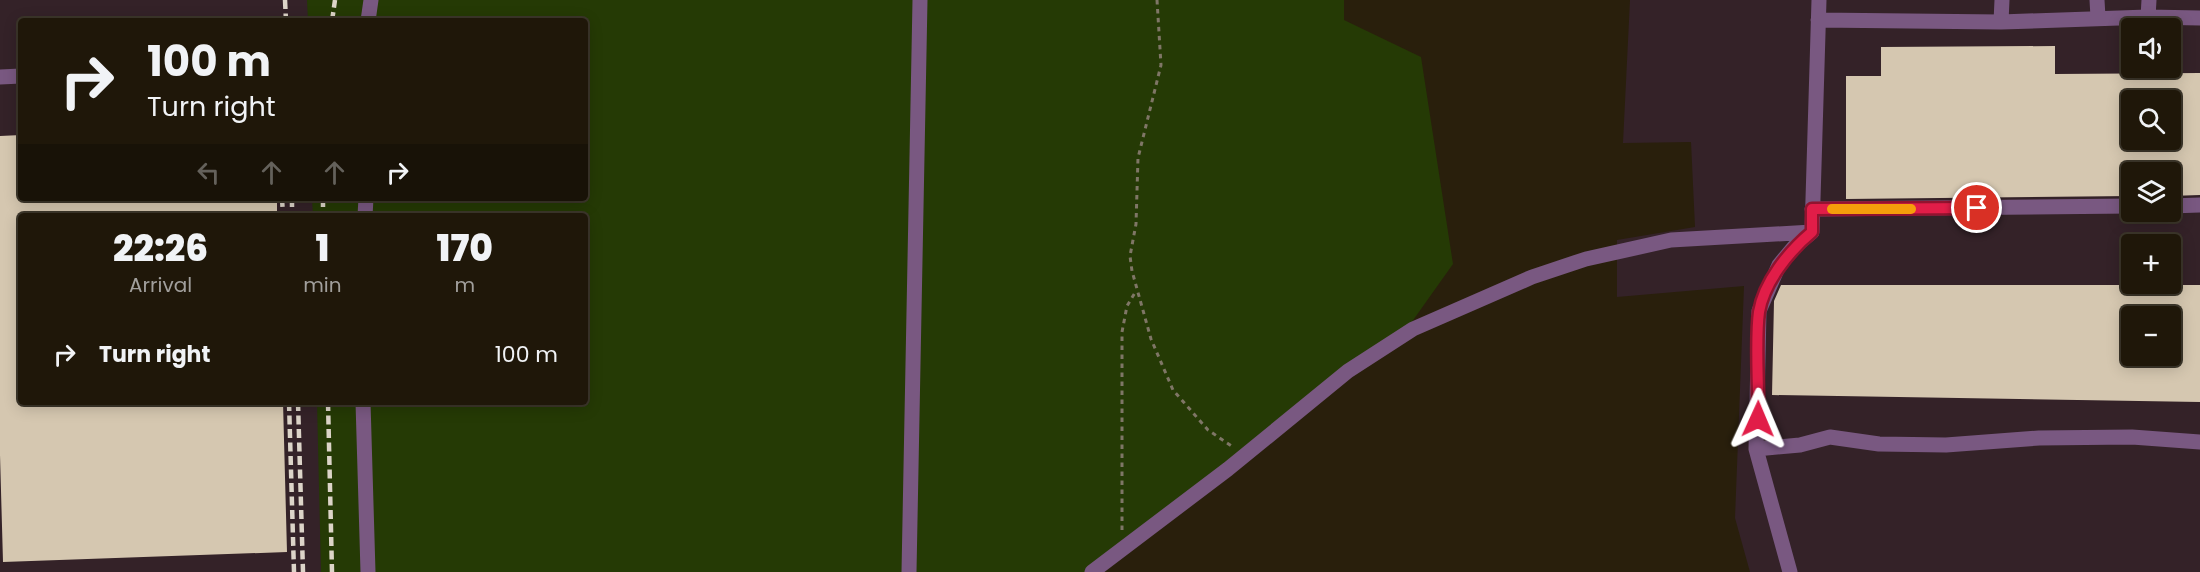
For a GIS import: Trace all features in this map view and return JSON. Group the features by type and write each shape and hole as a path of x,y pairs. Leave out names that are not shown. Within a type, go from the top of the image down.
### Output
{"lane":[{"path":"369,18 372,0"},
{"path":"909,572 920,0"},
{"path":"1812,232 1818,0"},
{"path":"2001,22 2002,0"},
{"path":"2097,0 2098,17"},
{"path":"2148,17 2149,0"},
{"path":"1818,21 2001,22 2098,17 2200,18"},
{"path":"0,77 18,76"},
{"path":"2181,206 2200,205"},
{"path":"1812,209 2121,206"},
{"path":"1790,572 1756,449 1759,311 1779,265 1794,247 1812,232"},
{"path":"1092,572 1248,453 1348,371 1413,329 1532,277 1586,259 1671,240 1812,232"},
{"path":"363,405 368,572"},
{"path":"1756,449 1800,445 1830,437 1879,444 1946,445 2039,438 2132,437 2200,442"}],"path":[{"path":"1157,0 1161,65 1138,158 1136,224 1130,256 1151,339 1173,390 1208,430 1227,445 1248,453"},
{"path":"1125,547 1121,525 1120,473 1122,332 1127,306 1137,290"}],"shaded area":[{"path":"0,0 357,0 354,18 18,18 18,201 343,201 344,213 18,213 18,405 350,405 356,572 0,572"},
{"path":"1630,0 2200,0 2200,572 1750,572 1735,518 1744,286 1617,297 1617,240 1695,227 1691,142 1623,143"}],"green space":[{"path":"307,0 1344,0 1344,20 1421,57 1453,264 1399,340 1092,572 321,572 317,405 588,405 588,213 313,213 312,201 588,201 588,18 308,18"}],"building":[{"path":"2055,46 2055,74 2121,74 2121,78 2181,78 2181,73 2200,73 2200,195 2181,196 2181,162 2121,162 2121,196 1846,199 1846,76 1881,76 1881,47"},
{"path":"18,135 18,201 277,201 277,213 18,213 18,405 283,405 287,552 3,562 0,455 0,136"},
{"path":"1781,285 2121,285 2121,294 2181,294 2181,285 2200,285 2200,402 1772,395 1774,301"}],"railway":[{"path":"285,0 286,18"},
{"path":"332,18 335,0"},
{"path":"282,201 283,213"},
{"path":"292,201 292,213"},
{"path":"323,201 323,213"},
{"path":"289,405 294,572"},
{"path":"298,405 303,572"},
{"path":"328,405 332,572"}],"slow traffic":[{"path":"1832,209 1911,209"}],"route":[{"path":"1758,419 1759,311 1779,265 1794,247 1812,232 1812,209 1977,208"}]}
